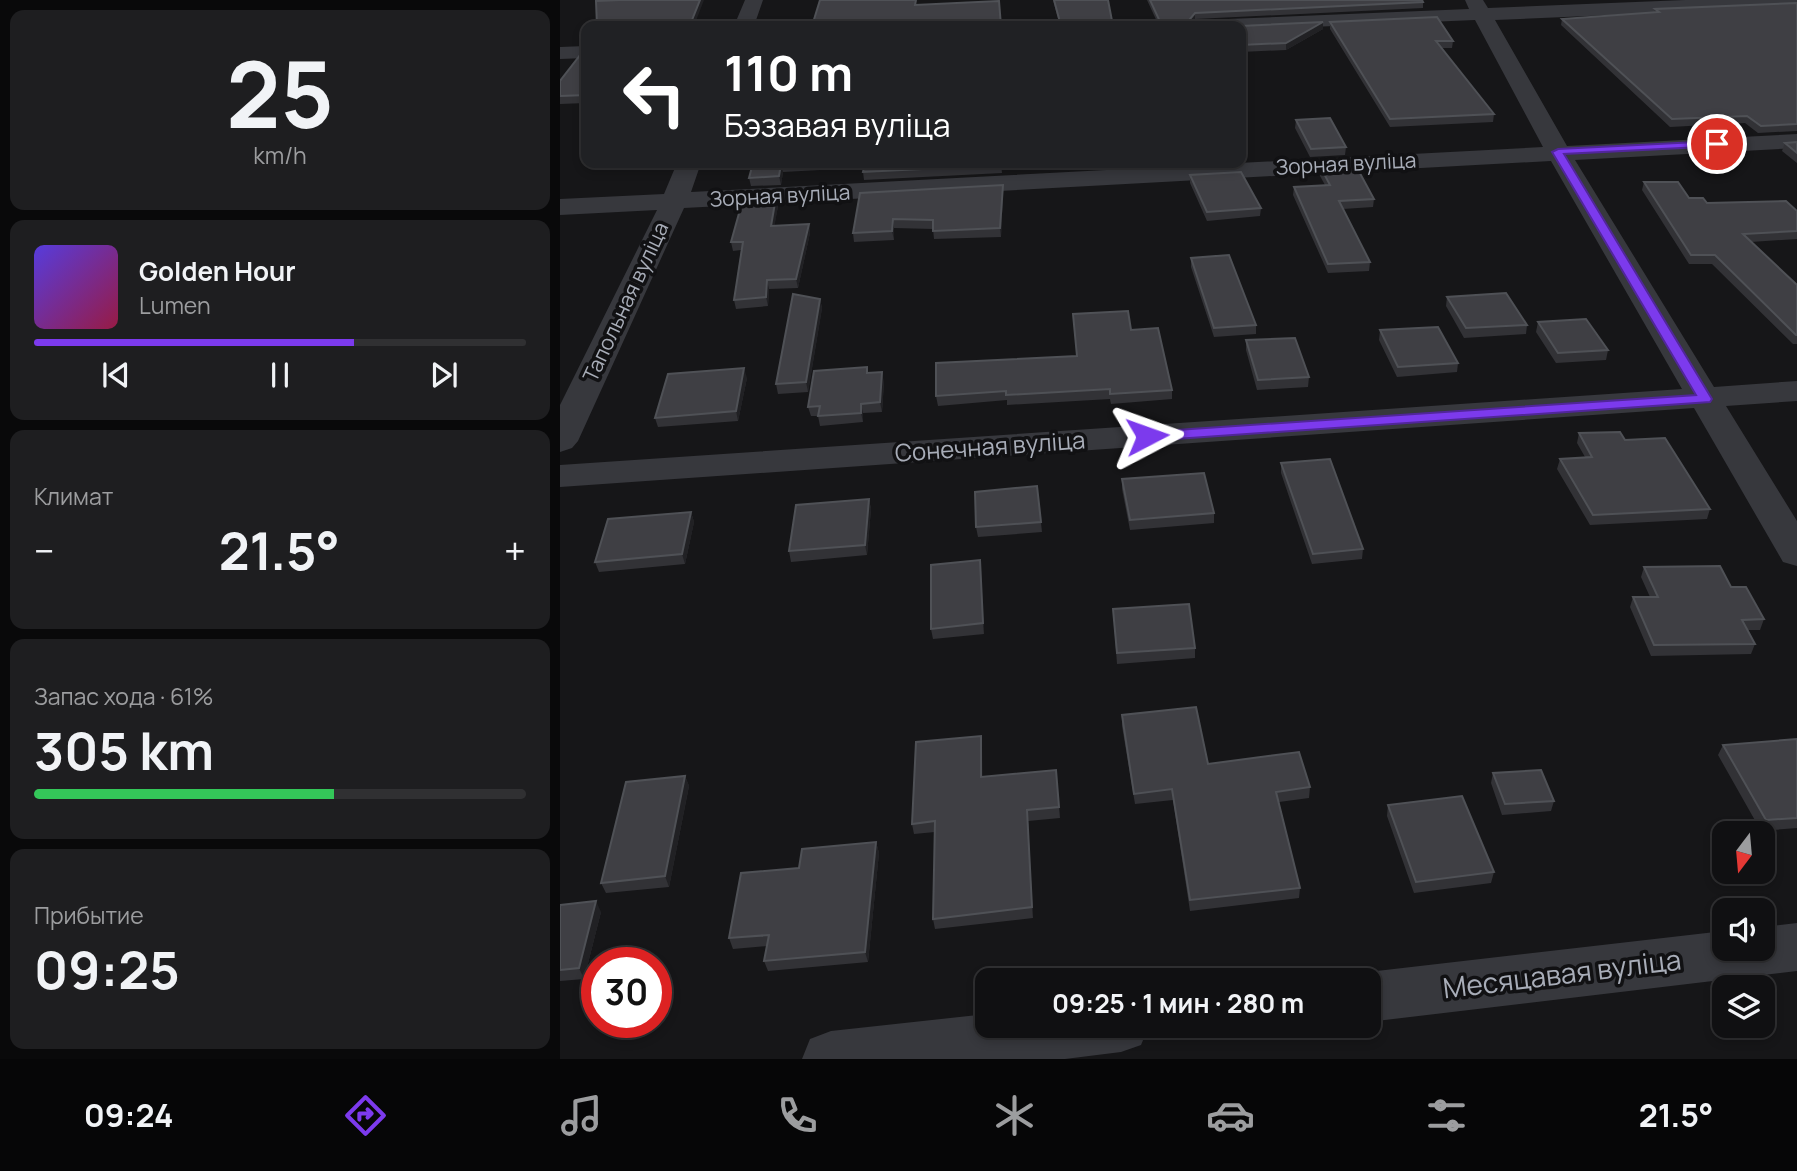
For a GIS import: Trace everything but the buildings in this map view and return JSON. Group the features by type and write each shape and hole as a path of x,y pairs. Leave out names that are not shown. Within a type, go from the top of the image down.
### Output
{"street":[{"path":"746,21 754,0"},
{"path":"1246,23 1478,7 1797,1"},
{"path":"1478,7 1558,152 1797,553"},
{"path":"560,53 581,52"},
{"name":"Зорная вуліца","path":"560,207 1797,141"},
{"name":"Тапольная вуліца","path":"560,441 674,201 687,168"},
{"name":"Сонечная вуліца","path":"560,476 1797,391"},
{"name":"Месяцавая вуліца","path":"1381,995 1797,947"},
{"path":"831,1059 1016,1038"}],"route":[{"path":"1147,436 1705,399 1558,152 1717,144"}]}
